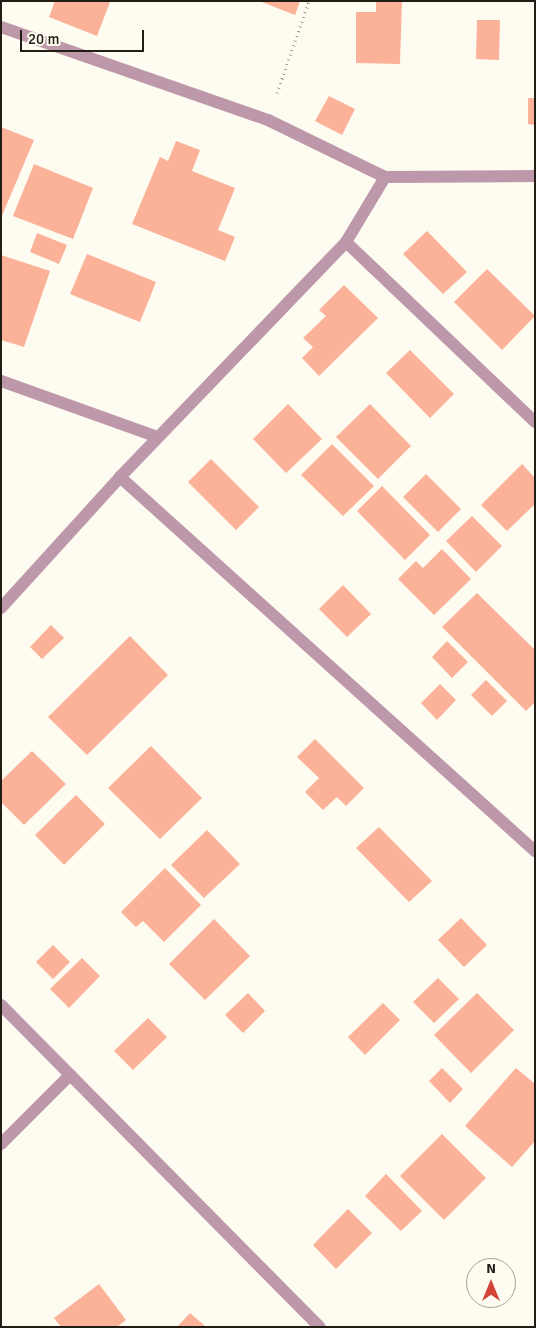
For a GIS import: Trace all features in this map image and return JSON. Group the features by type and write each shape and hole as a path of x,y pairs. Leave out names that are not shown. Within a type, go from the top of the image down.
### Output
{"street":[{"path":"1,26 268,120 385,177 535,176"},
{"path":"1,608 120,477 346,242 385,177"},
{"path":"346,242 535,422"},
{"path":"1,381 157,438"},
{"path":"120,477 535,850"},
{"path":"1,1005 320,1327"},
{"path":"1,1144 70,1075"}],"path":[{"path":"268,120 309,1"}],"building":[{"path":"55,1 110,2 97,36 49,17"},
{"path":"259,1 300,1 295,15"},
{"path":"376,1 402,1 400,64 356,63 356,12 376,12"},
{"path":"477,20 500,20 499,60 476,59"},
{"path":"329,96 355,109 342,135 315,121"},
{"path":"528,98 535,98 535,125 528,124"},
{"path":"1,127 34,140 1,218"},
{"path":"176,141 200,150 192,171 235,188 218,230 235,237 225,261 132,224 160,157 168,161"},
{"path":"34,164 93,188 73,239 13,216"},
{"path":"427,231 467,272 443,294 403,254"},
{"path":"37,233 67,245 59,264 30,252"},
{"path":"87,254 156,282 140,322 70,294"},
{"path":"1,255 50,271 24,347 1,340"},
{"path":"487,269 535,316 502,350 454,302"},
{"path":"344,285 378,318 319,376 302,358 313,347 303,338 326,316 319,310"},
{"path":"410,350 454,394 430,418 386,373"},
{"path":"288,404 322,439 286,473 253,439"},
{"path":"370,404 411,446 378,479 336,437"},
{"path":"332,444 374,486 343,516 301,475"},
{"path":"211,459 259,507 236,530 188,482"},
{"path":"522,464 535,478 535,504 507,531 481,505"},
{"path":"426,474 461,509 438,532 403,497"},
{"path":"382,486 430,535 405,560 357,511"},
{"path":"472,516 502,546 476,572 446,541"},
{"path":"442,549 471,579 434,615 398,579 416,561 423,568"},
{"path":"343,585 371,614 347,637 319,609"},
{"path":"477,593 535,650 535,702 526,711 442,627"},
{"path":"51,625 64,638 42,659 30,647"},
{"path":"130,636 168,675 87,755 48,717"},
{"path":"447,641 468,662 452,678 432,657"},
{"path":"486,680 507,701 492,716 471,695"},
{"path":"440,684 456,700 437,720 421,703"},
{"path":"315,739 364,788 346,806 337,797 323,810 305,792 319,778 297,757"},
{"path":"151,746 202,798 160,839 108,788"},
{"path":"32,751 66,784 24,825 1,802 1,781"},
{"path":"76,795 105,824 64,865 35,835"},
{"path":"379,827 432,881 409,902 356,848"},
{"path":"207,830 240,864 204,898 171,865"},
{"path":"165,868 201,905 164,942 143,921 136,927 121,912"},
{"path":"461,918 487,945 464,967 438,940"},
{"path":"214,919 250,956 205,1000 169,964"},
{"path":"53,945 70,962 53,979 36,962"},
{"path":"82,958 100,976 69,1008 50,989"},
{"path":"438,978 459,999 434,1023 413,1002"},
{"path":"248,993 265,1011 243,1033 225,1015"},
{"path":"477,993 514,1030 471,1073 434,1035"},
{"path":"383,1003 400,1020 365,1055 348,1037"},
{"path":"148,1018 167,1037 133,1070 114,1051"},
{"path":"442,1068 463,1089 450,1103 429,1081"},
{"path":"516,1068 535,1084 535,1141 512,1167 465,1126"},
{"path":"442,1134 486,1178 444,1220 400,1176"},
{"path":"386,1174 422,1211 401,1231 365,1196"},
{"path":"348,1209 372,1233 336,1269 313,1245"},
{"path":"99,1284 126,1320 117,1327 61,1327 54,1318"},
{"path":"190,1313 206,1327 177,1327"}]}
